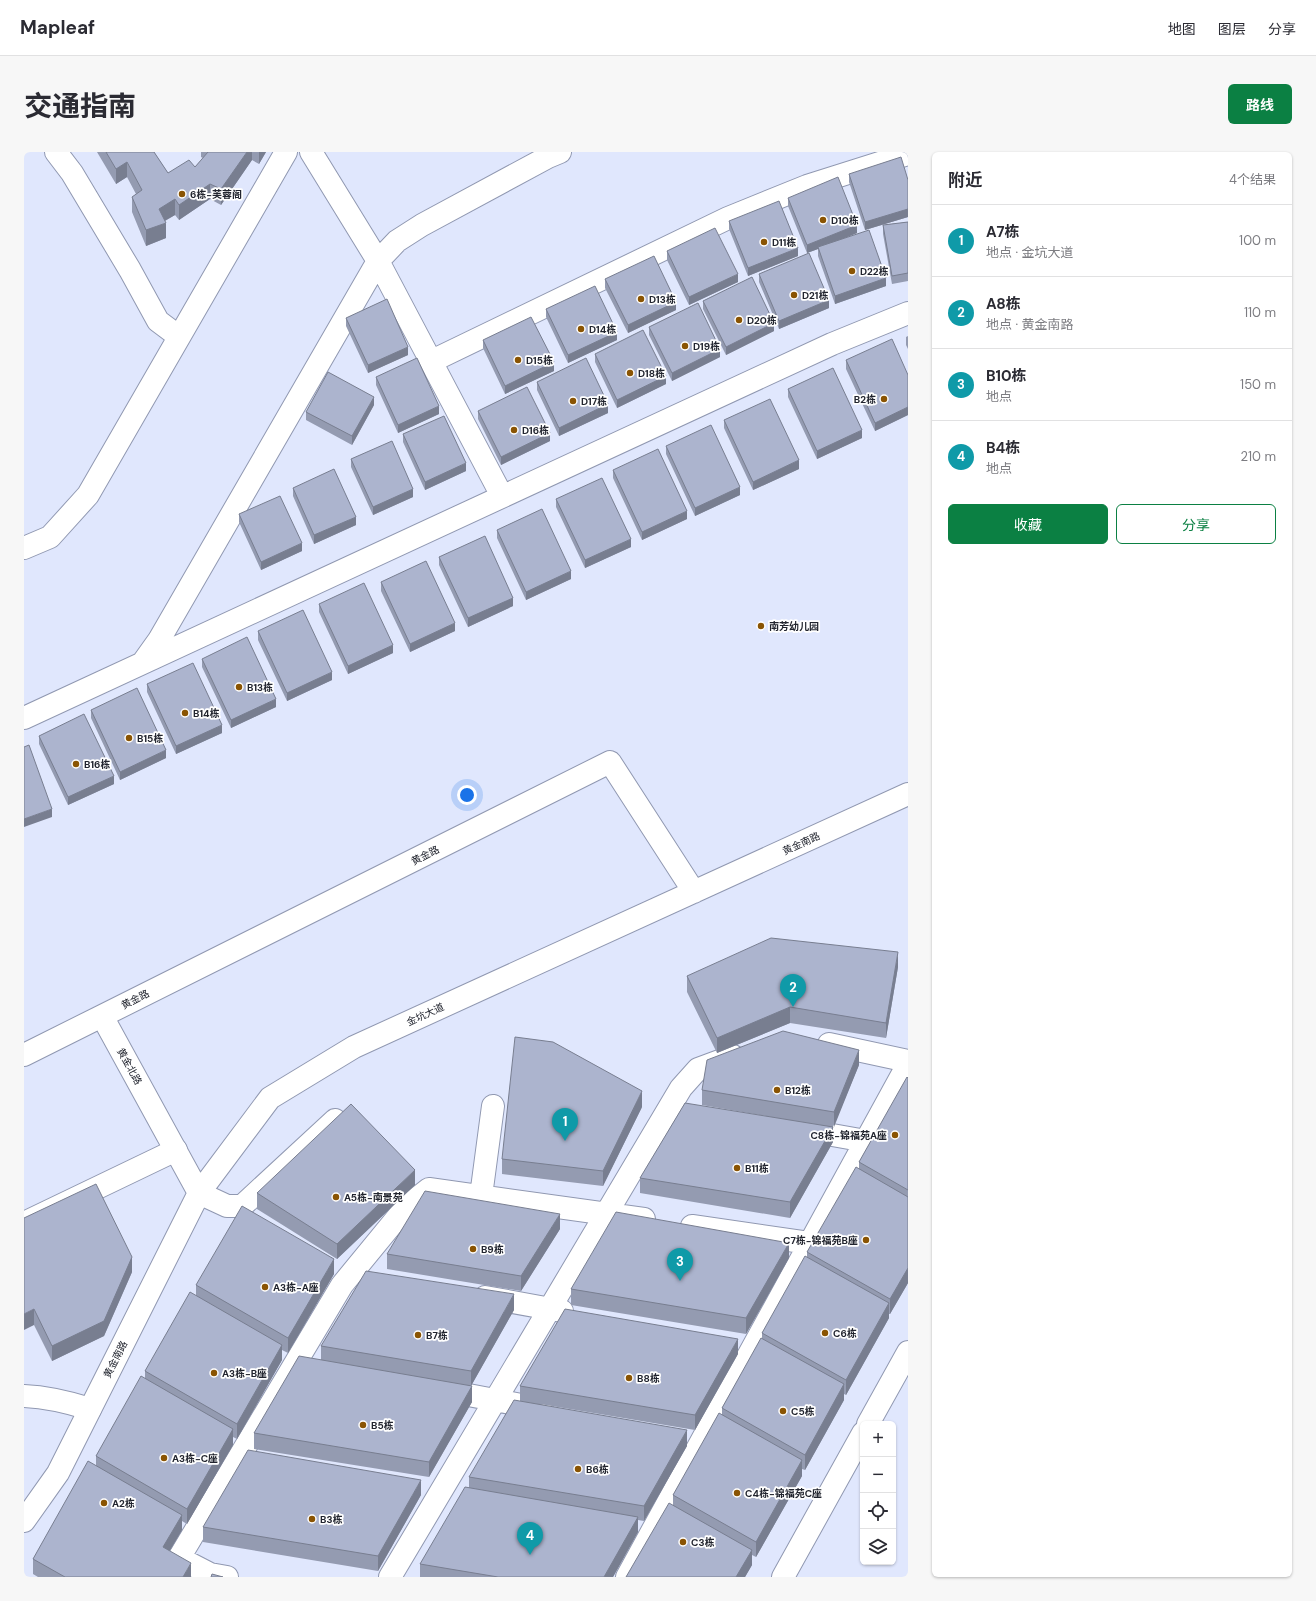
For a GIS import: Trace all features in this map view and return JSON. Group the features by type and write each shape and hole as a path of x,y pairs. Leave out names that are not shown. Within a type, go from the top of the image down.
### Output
{"street":[{"path":"56,152 72,173 130,270 158,321 178,336"},
{"path":"24,548 50,537 88,495 178,336 286,152"},
{"path":"311,152 378,261 502,496"},
{"path":"142,663 159,640 378,261 397,241 422,225 560,152"},
{"path":"432,361 728,218 808,186 908,154"},
{"path":"24,718 832,344 908,313"},
{"name":"黄金路","path":"102,1016 610,762 694,892"},
{"name":"黄金南路","path":"694,892 908,794"},
{"name":"金坑大道","path":"199,1193 270,1098 354,1047 694,892"},
{"path":"24,1055 102,1016"},
{"name":"黄金北路","path":"102,1016 199,1193"},
{"path":"626,1577 908,1062 812,1040"},
{"path":"390,1577 681,1088 698,1069 755,1048"},
{"path":"481,1196 493,1106"},
{"path":"669,1108 692,1112"},
{"path":"199,1193 228,1206 242,1206 346,1110"},
{"path":"787,1128 866,1141"},
{"path":"24,1223 176,1150"},
{"path":"215,1576 180,1558 342,1285 406,1207 429,1189 809,1243"},
{"name":"黄金南路","path":"24,1521 58,1473 199,1193"},
{"path":"352,1273 374,1277"},
{"path":"466,1294 581,1314"},
{"path":"730,1341 754,1345"},
{"path":"870,1421 908,1352"},
{"path":"296,1362 319,1366"},
{"path":"426,1387 564,1413"},
{"path":"24,1396 43,1397 66,1401 90,1409"},
{"path":"679,1435 702,1440"},
{"path":"783,1577 860,1437"},
{"path":"238,1459 262,1463"},
{"path":"416,1490 463,1498"},
{"path":"628,1526 652,1531"}],"building":[{"path":"106,152 154,152 168,173 189,160 195,167 208,152 247,152 221,189 210,184 179,205 175,199 159,209 166,223 146,230 132,197 142,190 127,162 116,169"},
{"path":"901,157 908,180 908,209 865,222 849,174"},
{"name":"D10栋","path":"838,177 857,225 807,245 788,198"},
{"name":"D11栋","path":"779,201 798,248 748,268 729,221"},
{"path":"908,222 908,273 892,276 883,225"},
{"path":"715,228 738,274 689,297 667,251"},
{"name":"D22栋","path":"869,230 886,278 835,296 818,247"},
{"name":"D21栋","path":"809,253 829,300 779,321 759,274"},
{"name":"D13栋","path":"654,256 676,302 628,325 605,279"},
{"name":"D20栋","path":"752,277 774,323 726,347 703,301"},
{"name":"D14栋","path":"595,286 617,332 568,355 546,309"},
{"path":"387,299 408,347 368,365 346,318"},
{"name":"D19栋","path":"698,303 720,349 672,373 649,327"},
{"name":"D15栋","path":"531,317 554,362 505,386 483,340"},
{"name":"D18栋","path":"643,330 666,376 617,400 595,354"},
{"name":"B2栋","path":"892,339 908,375 908,407 875,423 846,360"},
{"path":"417,358 439,406 398,425 376,377"},
{"name":"D17栋","path":"586,358 608,404 559,428 537,382"},
{"path":"833,368 862,430 817,451 788,389"},
{"path":"328,372 374,397 352,436 306,412"},
{"name":"D16栋","path":"527,387 550,433 501,457 478,411"},
{"path":"770,399 799,460 753,482 724,420"},
{"path":"444,416 466,463 425,482 403,434"},
{"path":"711,425 740,487 695,508 666,446"},
{"path":"392,441 413,489 373,507 351,459"},
{"path":"658,449 687,511 642,532 613,470"},
{"path":"334,469 356,517 314,535 293,488"},
{"path":"602,478 631,539 585,560 556,499"},
{"path":"280,496 302,543 261,562 239,514"},
{"path":"542,509 571,571 526,592 497,530"},
{"path":"485,536 513,598 468,618 439,557"},
{"path":"426,561 455,623 410,644 381,582"},
{"path":"364,583 393,645 348,666 319,604"},
{"path":"303,610 332,672 287,693 258,631"},
{"name":"B13栋","path":"247,637 276,699 231,720 202,659"},
{"name":"B14栋","path":"193,663 222,725 176,746 147,684"},
{"name":"B15栋","path":"137,688 166,750 120,772 91,710"},
{"name":"B16栋","path":"84,714 114,776 68,797 39,736"},
{"path":"29,745 52,809 24,819 24,747"},
{"path":"771,938 898,952 886,1023 790,1007 717,1038 687,976"},
{"name":"B12栋","path":"783,1031 859,1050 834,1112 702,1090 707,1060"},
{"path":"515,1037 553,1042 642,1091 603,1171 502,1159"},
{"name":"C8栋-锦福苑A座","path":"907,1077 908,1078 908,1190 859,1162"},
{"name":"B11栋","path":"685,1103 833,1127 790,1202 640,1178"},
{"name":"A5栋-南景苑","path":"351,1104 415,1170 337,1244 257,1193"},
{"name":"C7栋-锦福苑B座","path":"856,1167 908,1197 908,1268 890,1299 807,1252"},
{"path":"96,1184 132,1257 104,1321 52,1346 34,1309 24,1314 24,1218"},
{"name":"B9栋","path":"425,1191 560,1214 521,1276 387,1254"},
{"name":"A3栋-A座","path":"242,1206 334,1259 288,1338 196,1285"},
{"path":"616,1212 789,1243 746,1318 571,1289"},
{"name":"C6栋","path":"805,1256 889,1303 846,1380 762,1333"},
{"name":"B7栋","path":"366,1271 514,1294 471,1371 321,1346"},
{"name":"A3栋-B座","path":"190,1292 282,1345 237,1424 145,1371"},
{"name":"B8栋","path":"565,1309 738,1339 695,1415 520,1386"},
{"name":"C5栋","path":"761,1338 844,1384 805,1455 722,1408"},
{"name":"B5栋","path":"299,1356 472,1386 429,1462 254,1433"},
{"name":"A3栋-C座","path":"141,1376 233,1429 187,1509 96,1456"},
{"name":"B6栋","path":"514,1400 687,1430 644,1506 469,1477"},
{"name":"C4栋-锦福苑C座","path":"719,1413 802,1460 756,1542 673,1495"},
{"name":"B3栋","path":"248,1450 421,1480 378,1556 203,1527"},
{"name":"A2栋","path":"88,1461 182,1515 163,1547 191,1563 183,1577 65,1577 33,1559"},
{"path":"465,1487 638,1517 604,1577 498,1577 420,1564"},
{"name":"C3栋","path":"669,1503 752,1550 736,1577 626,1577"},
{"path":"212,1574 223,1577 211,1577"}],"place":[{"name":"6栋-芙蓉阁","path":"182,194"},
{"name":"D10栋","path":"823,220"},
{"name":"D11栋","path":"764,242"},
{"name":"D22栋","path":"852,271"},
{"name":"D21栋","path":"794,295"},
{"name":"D13栋","path":"641,299"},
{"name":"D20栋","path":"739,320"},
{"name":"D14栋","path":"581,329"},
{"name":"D19栋","path":"685,346"},
{"name":"D15栋","path":"518,360"},
{"name":"D18栋","path":"630,373"},
{"name":"B2栋","path":"884,399"},
{"name":"D17栋","path":"573,401"},
{"name":"D16栋","path":"514,430"},
{"name":"南芳幼儿园","path":"761,626"},
{"name":"B13栋","path":"239,687"},
{"name":"B14栋","path":"185,713"},
{"name":"B15栋","path":"129,738"},
{"name":"B16栋","path":"76,764"},
{"name":"A8栋","path":"793,1007"},
{"name":"B12栋","path":"777,1090"},
{"name":"C8栋-锦福苑A座","path":"895,1135"},
{"name":"A7栋","path":"565,1141"},
{"name":"B11栋","path":"737,1168"},
{"name":"A5栋-南景苑","path":"336,1197"},
{"name":"C7栋-锦福苑B座","path":"866,1240"},
{"name":"B9栋","path":"473,1249"},
{"name":"B10栋","path":"680,1281"},
{"name":"A3栋-A座","path":"265,1287"},
{"name":"C6栋","path":"825,1333"},
{"name":"B7栋","path":"418,1335"},
{"name":"A3栋-B座","path":"214,1373"},
{"name":"B8栋","path":"629,1378"},
{"name":"C5栋","path":"783,1411"},
{"name":"B5栋","path":"363,1425"},
{"name":"A3栋-C座","path":"164,1458"},
{"name":"B6栋","path":"578,1469"},
{"name":"C4栋-锦福苑C座","path":"737,1493"},
{"name":"A2栋","path":"104,1503"},
{"name":"B3栋","path":"312,1519"},
{"name":"C3栋","path":"683,1542"},
{"name":"B4栋","path":"530,1555"}]}
